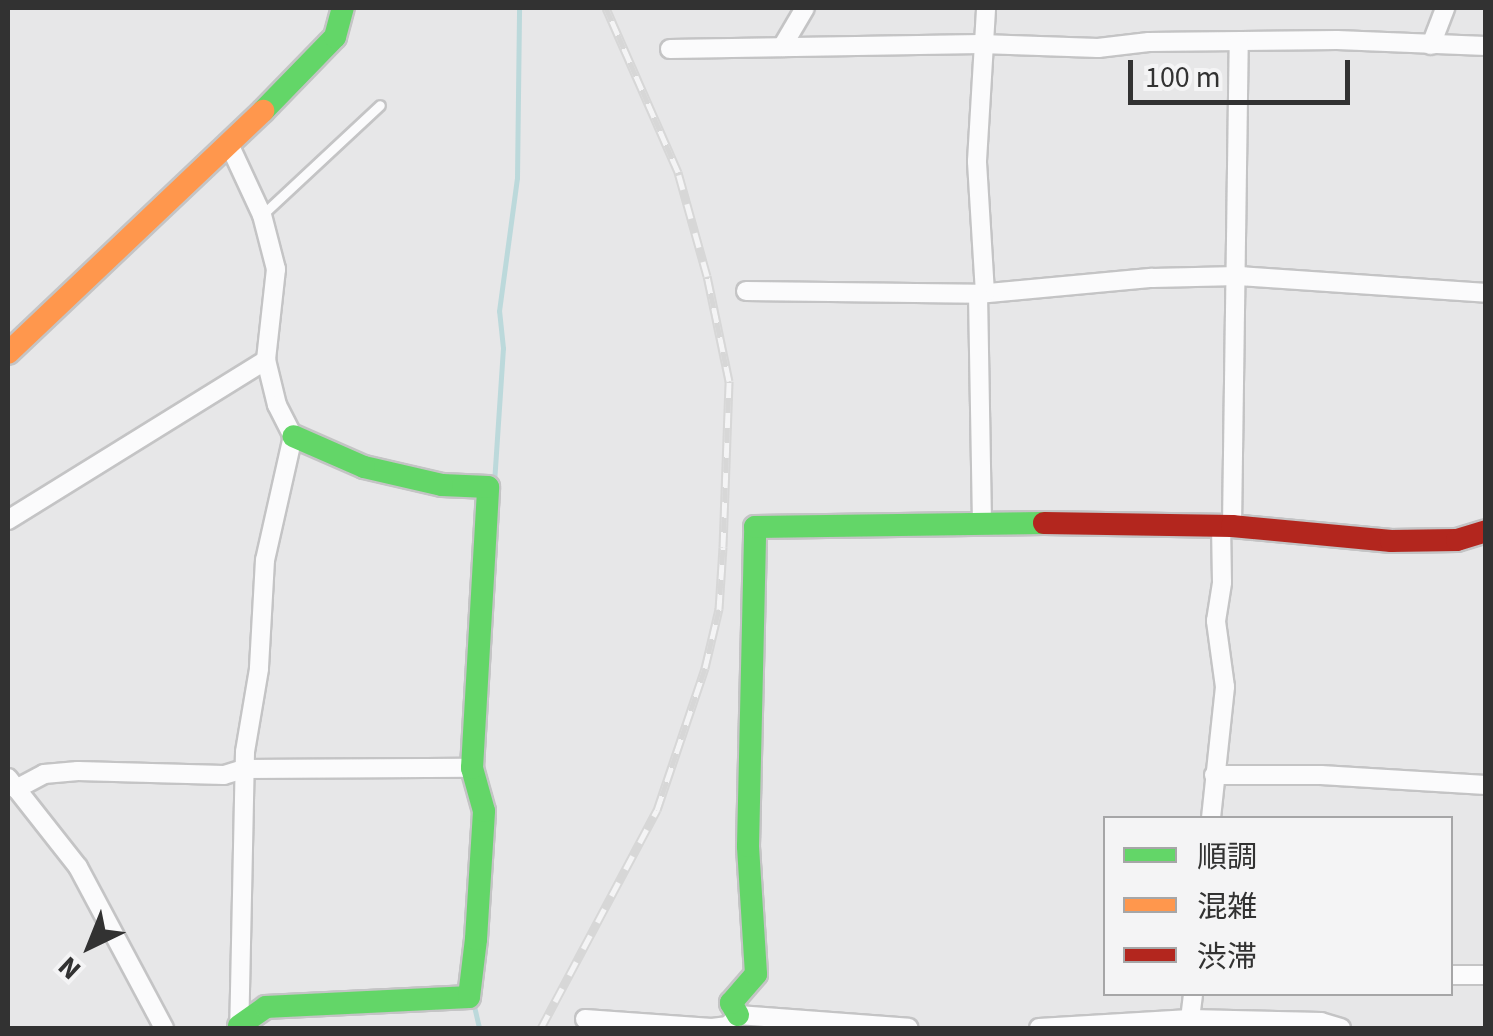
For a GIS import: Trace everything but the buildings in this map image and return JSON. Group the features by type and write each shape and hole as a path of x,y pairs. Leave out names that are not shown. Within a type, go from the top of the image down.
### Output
{"street":[{"path":"8,352 324,50 343,20 343,8"},
{"path":"782,47 804,8"},
{"path":"982,522 982,294 977,161 986,8"},
{"path":"1431,45 1445,8"},
{"path":"670,49 981,44 1098,48 1149,42 1486,46"},
{"path":"1210,816 1224,688 1216,621 1227,526 1238,276 1240,42"},
{"path":"229,144 262,215 276,268 266,360 277,405 292,436 265,560 259,669 244,770 238,1028"},
{"path":"746,291 982,294 1152,278 1238,276 1486,293"},
{"path":"8,520 266,360"},
{"path":"238,1028 266,1007 469,997 484,811 472,768 488,486 442,485 364,467 292,436"},
{"path":"738,1015 731,1003 756,974 756,907 748,846 755,527 982,522 1227,526 1392,540 1457,540 1486,532"},
{"path":"164,1028 78,867 12,784 44,774 78,771 224,775 244,770 472,768"},
{"path":"1214,774 1321,775 1486,785"},
{"path":"1453,975 1486,976"},
{"path":"1190,1019 1193,996"},
{"path":"585,1019 712,1028 728,1026 738,1015"},
{"path":"738,1015 909,1028"},
{"path":"1040,1028 1190,1019 1321,1022 1340,1028"}],"lane":[{"path":"262,215 380,105"}],"waterway":[{"path":"494,483 503,348 499,311 517,178 519,8"},
{"path":"474,1006 479,1028"}],"railway":[{"path":"541,1028 657,810 705,668 719,609 723,547 729,381 707,276 678,172 606,8"}],"traffic: fast":[{"path":"263,111 335,37 343,8"},
{"path":"239,1026 266,1007 469,997 476,939 484,811 472,768 488,487 442,485 364,467 293,436"},
{"path":"738,1015 731,1003 756,974 748,846 755,527 1044,523"}],"traffic: slow":[{"path":"8,353 263,111"}],"traffic: jam":[{"path":"1044,523 1232,526 1391,541 1457,540 1486,531"}]}
